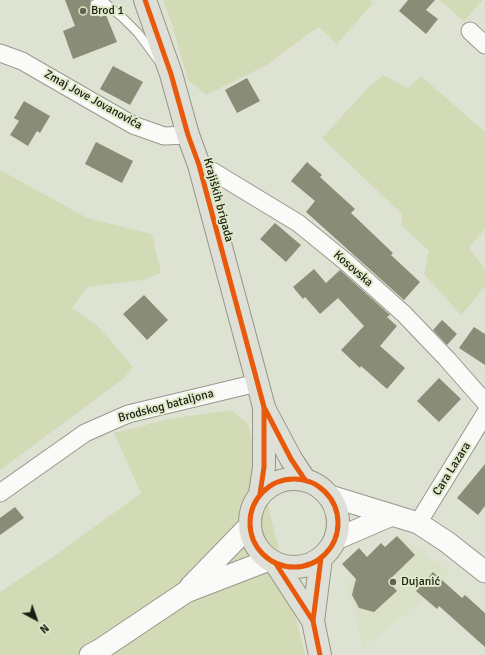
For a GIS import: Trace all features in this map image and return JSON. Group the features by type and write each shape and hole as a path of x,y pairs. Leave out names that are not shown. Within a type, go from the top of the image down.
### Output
{"main road":[{"name":"Krajiških brigada","path":"145,0 171,74 188,135 199,165 264,407 291,459 305,480"},
{"name":"Krajiških brigada","path":"260,494 264,467 264,407"},
{"path":"272,562 287,567 299,567 311,564 321,558 330,549 336,538 338,514 330,496 317,484 305,480 289,479 273,484 260,494 250,514 252,539 259,550 272,562 313,621"},
{"path":"320,655 313,621 321,558"}],"street":[{"path":"470,31 485,45"},
{"name":"Zmaj Jove Jovanovića","path":"0,53 22,61 133,125 164,136 188,135"},
{"name":"Kosovska","path":"199,165 209,169 298,223 346,262 404,314 485,402"},
{"name":"Brodskog bataljona","path":"0,493 85,433 128,414 257,383"},
{"name":"Cara Lazara","path":"418,524 485,414"},
{"path":"330,496 418,524 447,542 485,572"},
{"path":"336,538 392,515"},
{"path":"90,655 186,592 250,525"},
{"path":"186,592 272,562"}],"lane":[{"path":"96,4 103,1 124,19 138,33 148,48 171,74"}],"shaded area":[{"path":"163,0 370,0 373,3 337,44 319,27 267,65 206,95 188,80 172,24"},
{"path":"439,0 483,0 464,21"},
{"path":"383,75 408,88 421,76 485,132 485,229 469,248 485,269 485,287 461,315 424,274 429,251 401,225 403,215 322,138 368,88"},
{"path":"0,170 87,218 152,234 161,273 143,280 87,287 72,308 97,325 133,367 123,379 0,470"},
{"path":"231,410 248,424 305,655 0,655 0,592 60,552 141,493 114,433 169,419"},
{"path":"402,537 450,572 439,586 363,649 348,584"}],"building":[{"path":"65,0 91,0 90,6 97,9 100,17 106,15 117,42 73,59 63,31 75,26"},
{"path":"408,0 435,0 426,10 438,19 426,34 399,11"},
{"path":"113,66 143,82 130,105 100,89"},
{"path":"247,78 260,101 237,113 225,90"},
{"path":"24,101 50,116 40,133 37,131 28,146 10,135 19,121 14,118"},
{"path":"96,142 133,161 122,183 85,164"},
{"path":"307,162 322,175 320,177 355,209 351,213 393,253 391,255 420,282 404,300 306,212 315,201 291,181"},
{"path":"275,223 301,245 286,262 260,239"},
{"path":"314,269 326,283 340,270 390,315 387,317 397,326 380,346 405,368 387,389 361,366 360,368 341,350 364,326 338,298 320,314 305,297 303,299 293,287"},
{"path":"144,295 168,320 147,340 123,314"},
{"path":"442,320 457,334 447,345 433,330"},
{"path":"474,327 485,334 485,365 459,348"},
{"path":"439,378 461,399 439,422 417,401"},
{"path":"485,464 485,506 478,515 457,498"},
{"path":"15,507 24,518 0,535 0,518"},
{"path":"397,536 415,555 388,581 397,591 374,612 359,608 352,595 356,579 342,564 359,548 367,557 381,543 385,547"},
{"path":"433,572 462,598 465,595 485,613 485,647 439,606 437,609 416,591"}],"cycle path":[{"path":"145,0 171,74 188,135 199,165 264,407 264,467 260,494"},
{"path":"265,409 291,459 305,480"},
{"path":"294,479 311,482 319,486 331,498 335,506 338,523 335,540 331,548 319,560 311,564 294,567 277,564 269,560 257,548 253,540 250,523 253,506 257,498 269,486 277,482 294,479"},
{"path":"320,655 313,621 321,558"},
{"path":"276,564 313,621"}],"place":[{"name":"Brod 1","path":"83,11"},
{"name":"Dujanić","path":"393,582"}]}
